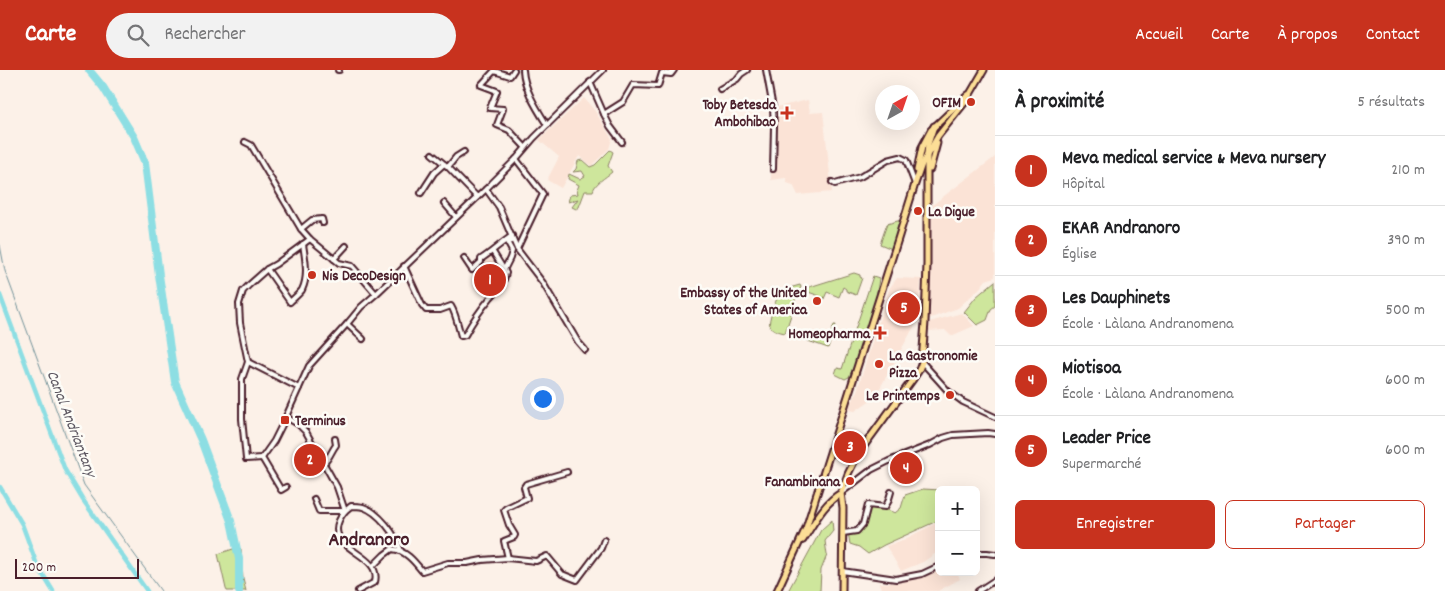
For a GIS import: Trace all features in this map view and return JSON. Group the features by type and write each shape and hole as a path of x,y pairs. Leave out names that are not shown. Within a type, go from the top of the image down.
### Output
{"main road":[{"path":"777,591 806,528 915,184 927,155 938,136 959,112 984,70"},
{"path":"915,184 922,147 927,136 934,126 957,106 978,83"},
{"path":"842,591 842,493 852,463 913,379 922,362 925,322 927,155 928,144 934,126"},
{"path":"927,195 931,160 936,144 944,129"},
{"path":"795,553 826,504 832,498 842,493"}],"street":[{"path":"514,70 510,76 494,71 481,85 497,91 490,108 504,109 497,125 509,130 525,148"},
{"path":"524,70 526,86 547,124"},
{"path":"262,458 274,441 309,366 361,307 486,189 547,124 603,70"},
{"path":"604,114 623,102 633,85 658,86 662,73 671,74 674,70"},
{"path":"720,89 737,80 747,70"},
{"path":"766,70 773,108 773,169"},
{"path":"590,82 610,126 622,142"},
{"path":"245,142 251,145 301,229 339,263 352,266 376,294"},
{"path":"448,167 464,152"},
{"path":"432,154 448,167 476,197"},
{"path":"832,182 835,184 860,177 888,160 900,157 906,160 915,184"},
{"path":"516,159 544,194 517,249"},
{"path":"421,193 434,173 444,164"},
{"path":"486,189 499,206 517,249 543,283 584,350"},
{"path":"444,203 456,217"},
{"path":"301,229 312,220 322,219 323,223"},
{"path":"464,258 472,270 481,262 481,259 493,252 512,236"},
{"path":"504,270 512,251 507,242 512,236"},
{"path":"262,458 246,459 242,419 242,379 248,362 240,323 240,304 243,291 267,269 310,239"},
{"path":"267,269 290,302 302,290 303,286 306,263 303,244"},
{"path":"334,259 346,246"},
{"path":"404,266 426,310 440,310 451,306 461,336 465,335 490,298 502,287 506,273 493,252"},
{"path":"347,324 363,340"},
{"path":"248,362 299,388"},
{"path":"922,362 948,392 963,402 995,417"},
{"path":"286,417 298,424 306,432 337,488 345,511"},
{"path":"842,493 871,470 943,438 953,435 995,434"},
{"path":"324,463 329,459 331,451 336,445 334,439"},
{"path":"262,458 281,490 286,487"},
{"path":"508,558 504,540 514,538 515,535 509,526 504,510 527,498 524,486 526,484 567,472"},
{"path":"843,533 857,531 863,524 868,505 885,507 891,492"},
{"path":"314,499 319,511 345,511"},
{"path":"358,591 375,582 376,572 373,566 337,535 336,526 339,518 345,511 351,506 362,507 370,511 398,540 401,551"},
{"path":"373,566 392,549 401,551 414,561 422,571 448,564 468,564 482,560 508,558 536,561 547,556 562,574 577,580 601,548 604,540"},
{"path":"980,553 995,554"},
{"path":"842,571 896,579 922,574 935,568"},
{"path":"978,591 995,580"}],"shaded area":[{"path":"584,98 595,111 612,139 609,149 591,166 579,156 561,188 547,180 559,157 539,140"},
{"path":"808,100 810,113 823,112 832,192 798,195 793,185 787,183 786,178 771,180 773,108"},
{"path":"995,157 995,277 986,280 958,308 928,319 931,206"},
{"path":"493,254 504,273 500,286 489,296 472,272 483,263 483,260"},
{"path":"897,278 921,279 919,320 875,397 855,411 849,410 847,408 856,394 889,289"},
{"path":"962,313 974,326 951,336 945,330 927,331 926,323"},
{"path":"935,524 935,554 923,562 901,571 886,546 903,540"},
{"path":"935,570 935,576 959,576 960,579 938,591 882,591 879,583 899,583"}],"green space":[{"path":"610,150 613,152 608,166 612,172 598,183 593,191 585,191 579,207 576,209 572,207 578,199 568,202 570,195 578,194 579,185 568,179 569,174 580,179 585,176 582,171 573,172 578,161 582,160 590,167 595,165"},
{"path":"901,220 892,249 880,244 887,224"},
{"path":"854,273 862,278 856,295 846,291 843,287 839,297 827,292 823,301 819,300 820,296 803,289"},
{"path":"873,276 879,278 876,299 854,366 849,377 845,379 835,374 837,368 842,369"},
{"path":"995,281 995,306 991,309 987,320 977,325 964,312 976,297"},
{"path":"800,285 801,287 793,305 785,333 772,329 769,323 779,293 782,290"},
{"path":"834,325 836,325 828,348 808,341 812,335 828,341"},
{"path":"923,489 935,490 935,522 868,554 859,547 850,544 848,532 858,532 863,524 868,506 882,508 895,513 901,508 905,495"},
{"path":"832,520 833,531 825,541 827,555 821,570 820,591 788,591 821,530"},
{"path":"239,547 241,549 243,579 246,591 227,591 218,554"}],"waterway":[{"path":"89,70 103,87 134,137 145,163 175,382 201,440 231,521 239,559 239,591"},
{"name":"Canal Andriantany","path":"0,245 5,271 84,485 161,591"},
{"path":"0,295 65,470 83,500 147,591"},
{"path":"0,487 22,524 37,565 53,591"}],"place":[{"name":"OFIM","path":"971,102"},
{"name":"Toby Betesda Ambohibao","path":"787,113"},
{"name":"La Digue","path":"918,211"},
{"name":"Nis DecoDesign","path":"312,275"},
{"name":"Meva medical service & Meva nursery","path":"490,280"},
{"name":"Embassy of the United States of America","path":"817,301"},
{"name":"Leader Price","path":"904,308"},
{"name":"Homeopharma","path":"880,333"},
{"name":"La Gastronomie Pizza","path":"879,364"},
{"name":"Le Printemps","path":"950,395"},
{"name":"Terminus","path":"285,420"},
{"name":"Les Dauphinets","path":"850,447"},
{"name":"EKAR Andranoro","path":"310,460"},
{"name":"Miotisoa","path":"906,468"},
{"name":"Fanambinana","path":"850,481"}],"district":[{"name":"Andranoro","path":"369,538"}]}
